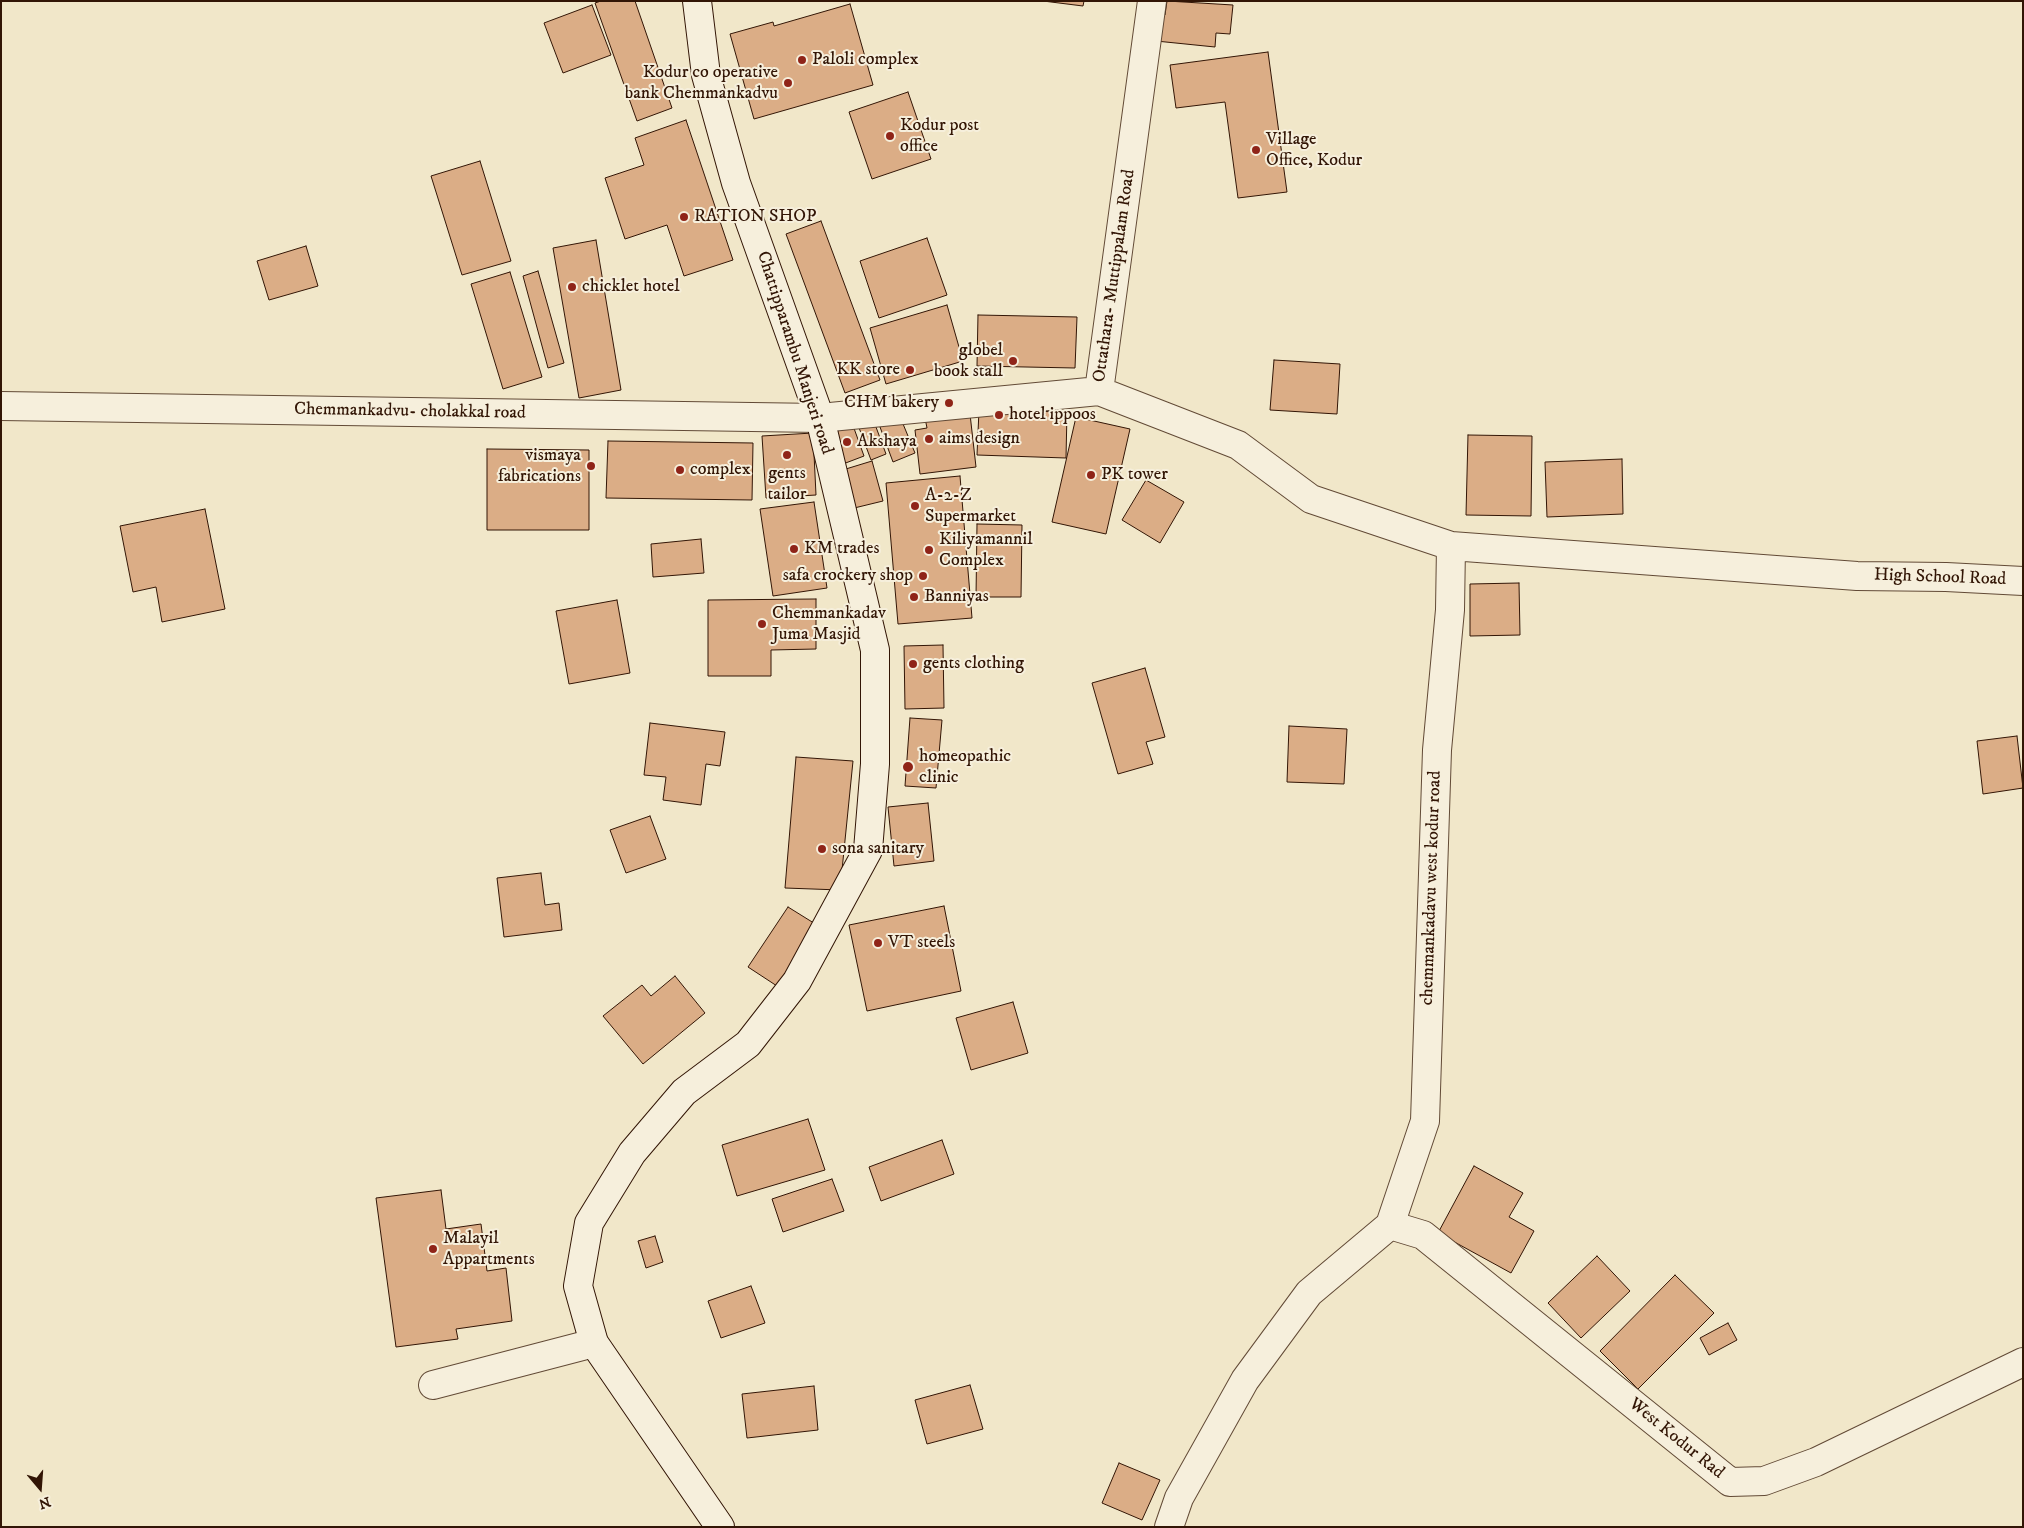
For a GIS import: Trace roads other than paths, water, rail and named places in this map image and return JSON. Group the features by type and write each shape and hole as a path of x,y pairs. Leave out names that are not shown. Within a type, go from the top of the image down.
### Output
{"street":[{"name":"Chattipparambu Manjeri road","path":"697,1 706,75 736,183 820,418 875,650 875,764 868,850 797,981 748,1044 684,1092 632,1153 589,1223 578,1286 594,1343 720,1527"},
{"name":"Ottathara- Muttippalam Road","path":"820,418 1099,391 1152,1"},
{"name":"High School Road","path":"1099,391 1238,444 1311,499 1451,546 1857,576 2023,580"},
{"name":"Chemmankadvu- cholakkal road","path":"1,406 820,418"},
{"name":"chemmankadavu west kodur road","path":"1390,1225 1425,1121 1437,750 1450,610 1451,546"},
{"path":"1169,1527 1179,1498 1246,1380 1303,1301 1309,1293 1390,1225"},
{"name":"West Kodur Rad","path":"1390,1225 1423,1235 1730,1482 1764,1481 1816,1462 2023,1362"},
{"path":"433,1385 594,1343"}],"place":[{"name":"Paloli complex","path":"802,60"},
{"name":"Kodur co operative bank Chemmankadvu","path":"788,83"},
{"name":"Kodur post office","path":"890,136"},
{"name":"Village Office, Kodur","path":"1256,150"},
{"name":"RATION SHOP","path":"684,217"},
{"name":"chicklet hotel","path":"572,287"},
{"name":"globel book stall","path":"1013,361"},
{"name":"KK store","path":"910,370"},
{"name":"CHM bakery","path":"949,403"},
{"name":"hotel ippoos","path":"999,415"},
{"name":"aims design","path":"929,439"},
{"name":"Akshaya","path":"847,442"},
{"name":"gents tailor","path":"787,455"},
{"name":"vismaya fabrications","path":"591,466"},
{"name":"complex","path":"680,470"},
{"name":"PK tower","path":"1091,475"},
{"name":"A-2-Z Supermarket","path":"915,506"},
{"name":"KM trades","path":"794,549"},
{"name":"Kiliyamannil Complex","path":"929,550"},
{"name":"safa crockery shop","path":"923,576"},
{"name":"Banniyas","path":"914,597"},
{"name":"Chemmankadav Juma Masjid","path":"762,624"},
{"name":"gents clothing","path":"913,664"},
{"name":"homeopathic clinic","path":"908,767"},
{"name":"sona sanitary","path":"822,849"},
{"name":"VT steels","path":"878,943"},
{"name":"Malayil Appartments","path":"433,1249"}]}
